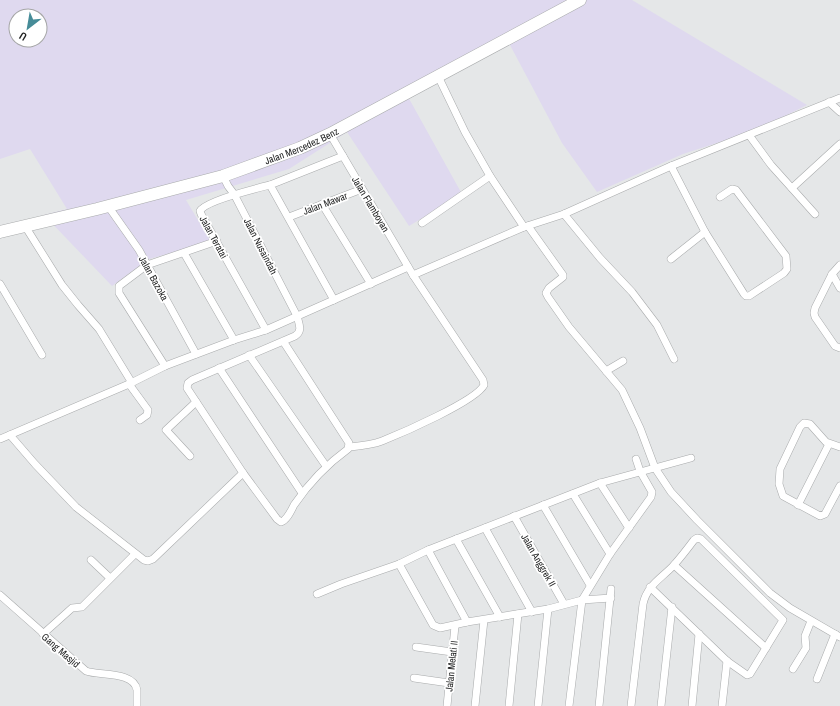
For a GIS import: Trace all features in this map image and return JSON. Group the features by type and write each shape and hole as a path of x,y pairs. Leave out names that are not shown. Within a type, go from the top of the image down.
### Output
{"main road":[{"name":"Jalan Mercedez Benz","path":"0,232 223,176 300,148 330,134 580,0"}],"street":[{"path":"438,76 465,132 490,176 526,227 563,274 563,277 549,288 546,293 569,327 622,390 640,428 655,468 671,492 696,520 770,592 790,608 837,635 817,679"},
{"path":"413,275 526,227 564,214 671,166 840,98"},
{"path":"829,102 840,112"},
{"name":"Jalan Flamboyan","path":"330,134 408,267 483,380 484,385 482,390 461,404 440,415 382,441 364,446 349,447"},
{"path":"749,135 772,165 815,214"},
{"path":"792,188 840,144"},
{"name":"Jalan Teratai","path":"266,330 201,214 201,208 234,194 270,185 343,156"},
{"path":"671,166 705,232 746,296 784,273 787,269 786,256 784,251 736,190 732,188 720,197"},
{"name":"Jalan Nusaindah","path":"223,176 234,194 297,316"},
{"path":"422,223 490,176"},
{"path":"270,185 334,300"},
{"name":"Jalan Mawar","path":"289,217 362,189"},
{"path":"322,204 371,284"},
{"name":"Jalan Bazoka","path":"108,206 139,250 196,354"},
{"path":"564,214 600,258 632,292 657,325 674,359"},
{"path":"25,226 62,285 78,306 99,329 130,383 148,410 147,415 140,420"},
{"path":"671,259 705,232"},
{"path":"164,366 118,291 120,285 147,265 217,241"},
{"path":"184,253 234,340"},
{"path":"840,266 832,274 814,313 815,317 835,346 840,348"},
{"path":"0,439 130,383 164,366 234,340 266,330 408,267"},
{"path":"832,274 840,288"},
{"path":"0,284 42,355"},
{"path":"283,341 349,443 349,447 326,466 302,493 286,519 283,522 278,522 242,473 187,388 188,383 218,368 298,334 301,328 297,316"},
{"path":"249,355 326,466"},
{"path":"606,371 623,361"},
{"path":"218,368 302,493"},
{"path":"190,456 166,430 196,402"},
{"path":"840,447 829,444 822,439 810,424 804,423 800,428 780,469 779,484 783,496 820,516 825,514 840,486"},
{"path":"10,435 34,464 76,507 135,554 148,561 153,559 242,473"},
{"path":"798,505 829,444"},
{"path":"317,594 399,564 428,550 600,483 691,458"},
{"path":"570,706 582,600 610,554 630,528 652,495 640,471 636,459"},
{"path":"600,483 630,528"},
{"path":"573,494 610,554"},
{"path":"543,505 590,585"},
{"name":"Jalan Anggrek II","path":"514,516 564,604"},
{"path":"484,528 532,612"},
{"path":"631,706 645,594 650,586 674,565 697,538 701,539 782,619 782,622 748,675 727,661 650,586"},
{"path":"456,539 500,617"},
{"path":"428,550 467,622"},
{"path":"43,634 72,608 82,607 135,554"},
{"path":"91,560 110,578"},
{"path":"399,564 433,625 440,628 455,626 467,622 548,609 582,600 611,598"},
{"path":"674,565 766,648"},
{"path":"599,706 611,589"},
{"name":"Gang Masjid","path":"0,595 86,671 118,676 129,680 134,684 137,689 137,706"},
{"path":"661,706 672,608"},
{"path":"538,706 548,609"},
{"path":"509,706 518,614"},
{"path":"475,706 484,620"},
{"path":"793,669 806,648 805,636 811,621"},
{"name":"Jalan Melati II","path":"447,706 455,626"},
{"path":"692,706 699,634"},
{"path":"416,648 452,652"},
{"path":"722,706 727,661"},
{"path":"414,678 449,683"}],"shaded area":[{"path":"0,0 632,0 807,105 757,130 683,154 597,192 562,143 510,45 407,95 462,194 409,226 347,132 289,169 186,200 211,242 149,259 112,286 44,215 67,209 30,149 0,159"}]}
